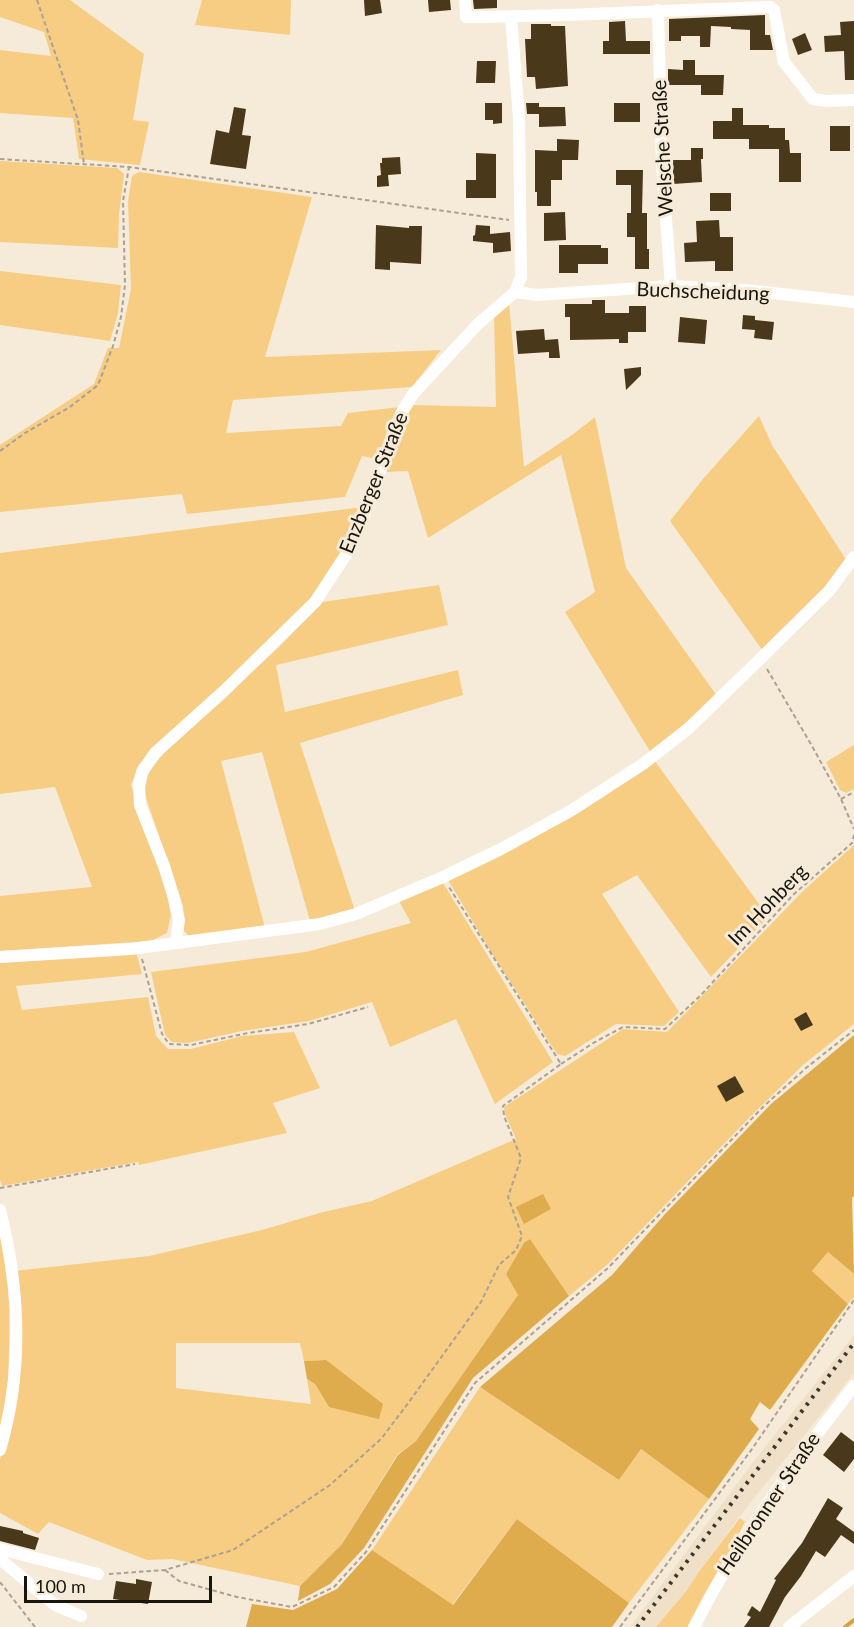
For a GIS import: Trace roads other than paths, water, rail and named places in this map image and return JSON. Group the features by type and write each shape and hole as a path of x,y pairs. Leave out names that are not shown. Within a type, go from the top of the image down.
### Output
{"street":[{"path":"465,0 465,17 770,8 774,10 784,62 813,99 854,100"},
{"name":"Welsche Straße","path":"658,10 662,165 671,286"},
{"path":"511,17 519,118 521,221 521,277 515,292"},
{"name":"Buchscheidung","path":"515,292 537,295 671,286 746,290 854,302"},
{"name":"Enzberger Straße","path":"176,942 179,920 174,898 140,805 139,785 142,772 155,753 239,677 315,602 351,547 370,502 394,430 413,394 478,324 515,292"},
{"path":"0,957 139,948 320,924 356,914 443,877 501,849 572,810 643,764 689,728 759,661 829,591 854,557"},
{"path":"0,1210 14,1289 17,1357 6,1429 0,1450"},
{"name":"Heilbronner Straße","path":"694,1627 743,1537 787,1473 854,1386"},
{"path":"0,1549 98,1574"},
{"path":"0,1559 55,1605 81,1616"},
{"path":"789,1627 854,1576"}],"waterway":[{"path":"845,1627 854,1620"}],"railway":[{"path":"637,1627 854,1343"}]}
